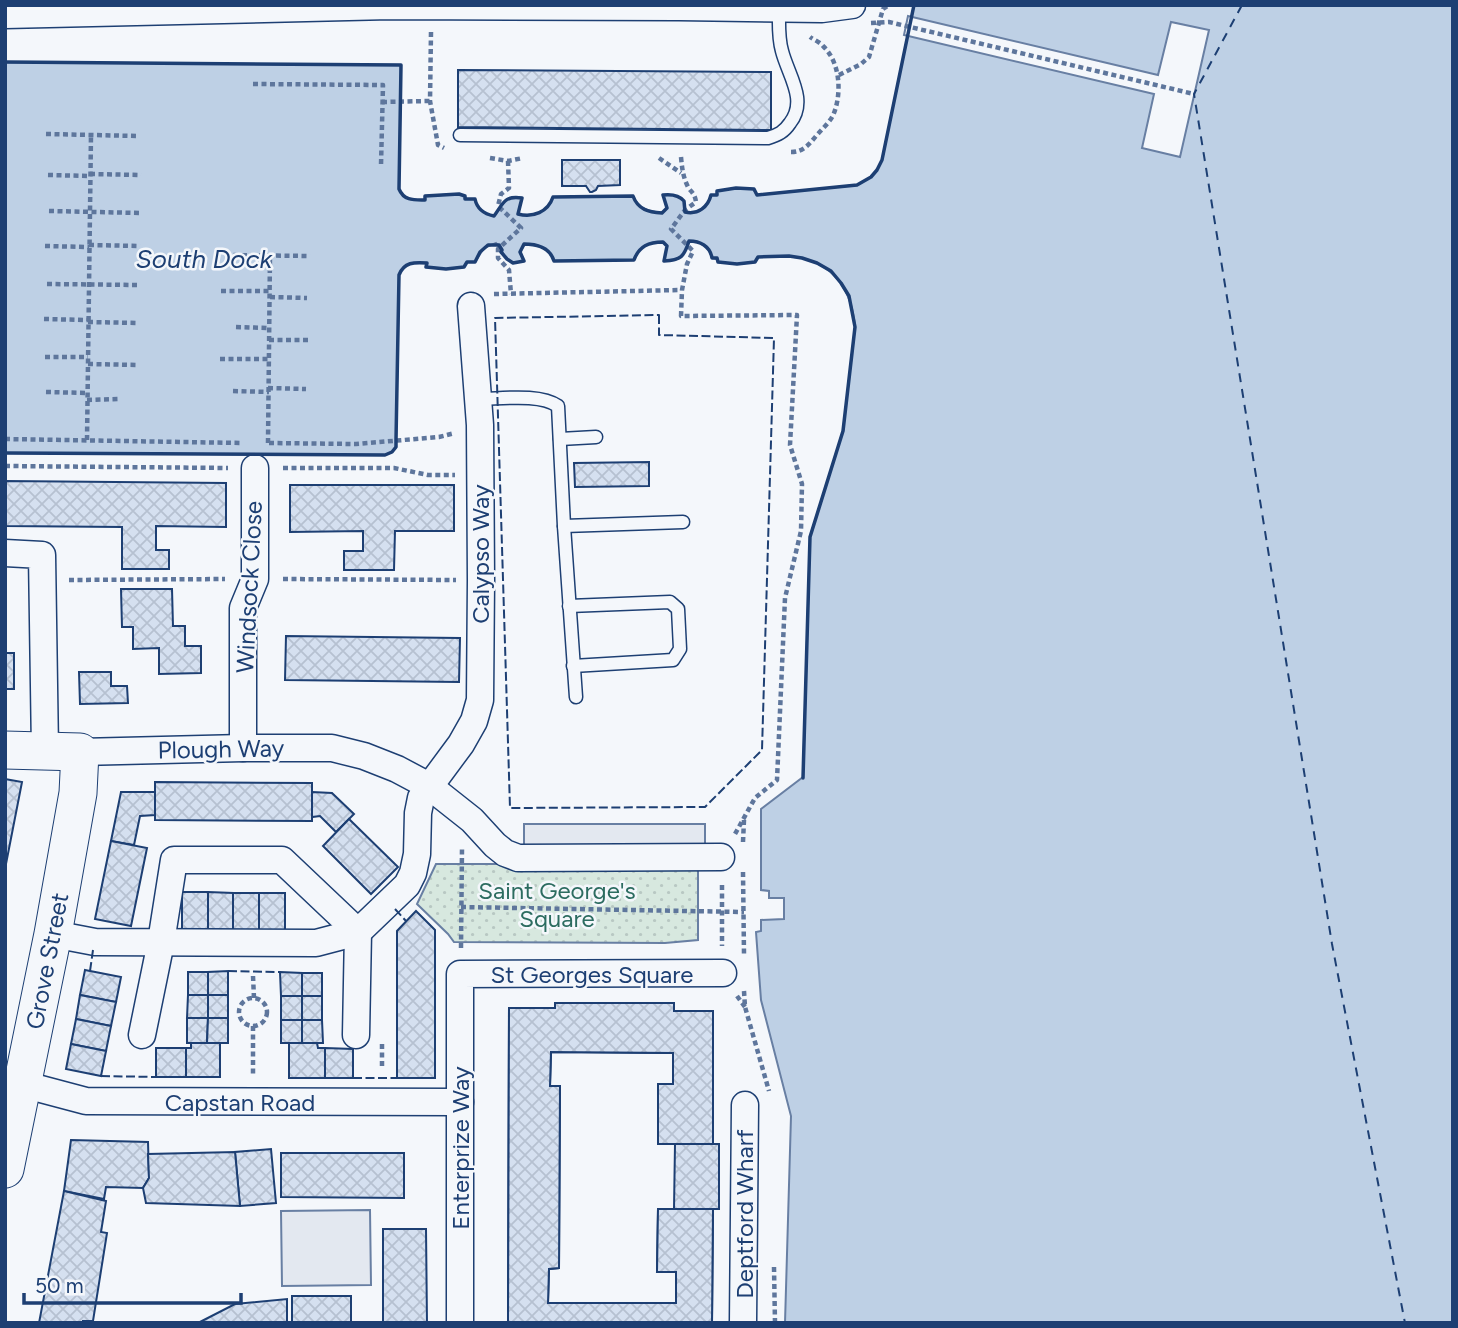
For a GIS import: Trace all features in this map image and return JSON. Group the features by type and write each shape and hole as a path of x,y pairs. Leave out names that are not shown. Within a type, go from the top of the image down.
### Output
{"main road":[{"name":"Plough Way","path":"5,750 62,751"},
{"name":"Grove Street","path":"5,1169 53,934 78,793 62,751"}],"street":[{"path":"5,15 390,6 822,9 852,5"},
{"name":"Calypso Way","path":"358,932 407,886 417,854 421,798 461,744 474,721 480,700 480,425 471,306"},
{"name":"Windsock Close","path":"243,748 243,608 255,579 254,456"},
{"path":"5,554 42,555 42,580 62,751"},
{"name":"Plough Way","path":"62,751 332,748 364,756 429,786"},
{"path":"429,786 472,820 495,845 518,858 721,857"},
{"path":"142,1035 174,860 282,860 358,932 356,1035"},
{"path":"53,934 95,942 316,943 358,932"},
{"name":"St Georges Square","path":"460,974 723,973"},
{"name":"Enterprize Way","path":"460,974 460,1323"},
{"name":"Capstan Road","path":"22,1084 86,1101 460,1102"},
{"name":"Deptford Wharf","path":"743,1323 745,1105"}],"lane":[{"path":"460,135 768,138 779,135 795,117 798,104 797,91 780,47 779,8"},
{"path":"478,399 538,398 558,406 576,697"},
{"path":"560,439 596,437"},
{"path":"564,526 683,523"},
{"path":"569,606 670,602 678,610 680,649 673,660 573,666"}],"path":[{"path":"779,8 799,30 824,46 839,75 869,57 883,9 890,5"},
{"path":"889,22 1194,94"},
{"path":"431,24 430,102 438,145 447,149"},
{"path":"253,83 383,85 381,165"},
{"path":"382,102 430,102"},
{"path":"46,134 137,136"},
{"path":"87,440 90,135"},
{"path":"681,152 682,173 696,197 696,202 685,210 671,229 692,251 682,290 681,316 797,315 790,446 802,484 801,531 785,598 777,780 755,798 744,819"},
{"path":"484,157 508,161 509,188 501,194 498,206 521,228 498,249 498,258 509,270 512,293 682,290"},
{"path":"48,175 141,175"},
{"path":"49,211 140,213"},
{"path":"45,246 140,246"},
{"path":"225,255 310,256"},
{"path":"270,255 268,443 356,444 396,440"},
{"path":"47,284 140,285"},
{"path":"221,291 307,298"},
{"path":"44,319 138,323"},
{"path":"236,327 269,328"},
{"path":"269,340 309,340"},
{"path":"45,357 88,357"},
{"path":"220,359 269,359"},
{"path":"88,365 138,365"},
{"path":"233,391 306,389"},
{"path":"46,392 87,393"},
{"path":"87,400 120,399"},
{"path":"5,439 87,440 254,456"},
{"path":"42,580 481,580"},
{"path":"460,974 463,813"},
{"path":"721,857 723,973 745,1007 769,1088"},
{"path":"461,907 744,912 744,946"},
{"path":"253,976 254,998"},
{"path":"254,998 262,1002 267,1010 260,1025 248,1026 243,1023 239,1012 242,1003 254,998"},
{"path":"253,1026 253,1102"}],"green space":[{"name":"Saint George's Square","path":"436,864 690,864 698,871 698,940 665,943 454,942 417,904"}],"shaded area":[{"path":"524,824 705,824 705,847 524,847"},
{"path":"370,1210 371,1285 282,1286 281,1211"}],"water":[{"name":"South Dock","path":"914,5 1453,5 1453,1323 785,1323 791,1116 761,1000 756,932 761,931 761,920 784,919 784,898 769,898 769,891 761,890 761,809 803,777 810,537 843,431 855,327 851,303 841,283 825,268 802,258 791,257 758,257 755,262 737,264 718,262 704,245 689,241 681,257 670,261 664,261 667,246 663,242 645,246 634,260 554,261 542,248 525,244 520,252 524,261 512,262 496,243 484,248 475,262 467,262 464,267 446,269 417,263 407,265 401,271 396,447 385,455 5,453 5,62 401,65 399,188 406,198 425,200 425,196 459,194 466,199 475,199 481,210 494,216 505,201 516,197 522,198 518,214 524,215 544,210 553,197 633,196 645,209 662,213 667,208 663,195 669,195 682,199 685,212 690,213 702,209 711,195 717,195 717,191 753,189 757,195 857,185 871,177 882,160"}],"pier":[{"path":"908,16 1158,75 1171,22 1209,30 1180,157 1142,148 1154,94 904,35"}],"building":[{"path":"458,70 771,72 771,130 458,127"},
{"path":"562,160 620,160 620,185 598,186 592,192 586,186 562,186"},
{"path":"649,462 649,486 575,487 574,463"},
{"path":"5,481 226,483 226,527 156,526 156,550 169,550 169,569 122,569 122,527 5,526"},
{"path":"290,485 454,485 454,531 395,531 394,570 344,570 344,551 363,551 363,531 290,532"},
{"path":"121,589 172,589 173,626 185,626 185,646 201,646 201,673 159,674 159,648 133,649 133,627 122,627"},
{"path":"286,636 460,638 459,682 285,680"},
{"path":"5,653 14,653 14,689 5,689"},
{"path":"79,672 111,672 111,686 127,686 128,703 80,704"},
{"path":"5,779 22,782 5,869"},
{"path":"155,782 312,783 312,821 155,820"},
{"path":"121,792 155,792 155,815 140,816 134,845 111,841"},
{"path":"312,792 332,793 354,814 336,832 320,816 312,817"},
{"path":"349,819 398,867 371,894 323,846"},
{"path":"111,841 147,848 131,926 95,919"},
{"path":"182,892 208,892 208,929 182,929"},
{"path":"208,892 233,893 233,930 208,929"},
{"path":"233,893 259,893 259,930 233,930"},
{"path":"259,893 285,893 285,931 259,930"},
{"path":"416,911 435,930 435,1078 397,1078 397,931"},
{"path":"85,970 121,977 116,1002 80,995"},
{"path":"228,971 228,995 208,995 208,972"},
{"path":"188,972 208,972 208,995 188,995"},
{"path":"280,972 302,973 302,996 281,996"},
{"path":"302,973 322,973 322,996 302,996"},
{"path":"80,995 116,1002 111,1026 76,1019"},
{"path":"188,995 208,995 208,1018 187,1018"},
{"path":"208,995 228,995 228,1018 208,1018"},
{"path":"281,996 302,996 302,1020 281,1020"},
{"path":"302,996 322,996 322,1020 302,1020"},
{"path":"555,1003 674,1003 674,1011 713,1011 713,1144 719,1144 719,1209 713,1209 712,1323 508,1323 509,1008 555,1008","holes":["551,1052 673,1053 673,1084 658,1084 658,1144 675,1144 674,1209 658,1209 657,1272 676,1272 676,1303 548,1303 549,1269 559,1268 560,1086 550,1086"]},
{"path":"555,1003 674,1003 674,1011 713,1011 713,1144 658,1144 658,1084 673,1084 673,1053 551,1052 550,1086 560,1086 559,1268 549,1269 548,1303 676,1303 676,1272 657,1272 658,1209 713,1209 712,1323 508,1323 509,1008 555,1008"},
{"path":"187,1018 208,1018 207,1043 187,1043"},
{"path":"208,1018 228,1018 228,1043 207,1043"},
{"path":"76,1019 111,1026 106,1051 71,1044"},
{"path":"281,1020 302,1020 302,1043 281,1043"},
{"path":"302,1020 322,1020 323,1043 302,1043"},
{"path":"191,1043 220,1043 220,1077 186,1077 186,1048 191,1048"},
{"path":"289,1043 317,1043 318,1048 325,1048 325,1078 289,1078"},
{"path":"71,1044 106,1051 101,1076 66,1069"},
{"path":"156,1048 186,1048 186,1077 156,1077"},
{"path":"325,1048 353,1049 353,1078 325,1078"},
{"path":"71,1140 148,1142 149,1178 143,1188 106,1187 104,1199 64,1191"},
{"path":"271,1149 276,1203 240,1206 235,1152"},
{"path":"235,1152 240,1206 146,1203 143,1188 149,1178 148,1154"},
{"path":"281,1153 404,1153 404,1198 281,1197"},
{"path":"64,1191 106,1201 101,1232 107,1233 93,1321 39,1323"},
{"path":"383,1229 426,1229 427,1323 383,1323"},
{"path":"292,1296 351,1296 351,1323 292,1323"},
{"path":"287,1299 287,1323 198,1323 235,1304"}],"ferry route":[{"path":"1242,5 1194,94 1332,944 1405,1323"}],"fence":[{"path":"659,315 659,335 774,338 762,750 705,807 510,808 495,318 659,315"},
{"path":"395,909 406,921"},
{"path":"90,971 93,950"},
{"path":"228,971 280,972"},
{"path":"101,1076 156,1077"},
{"path":"353,1078 397,1078"}],"wall":[{"path":"5,62 401,65 399,189 407,198 425,200 425,196 459,194 465,196 465,199 475,199 481,210 494,216 505,201 516,197 522,198 518,214 524,215 544,210 553,197 633,196 644,209 662,213 667,208 663,195 669,195 682,199 685,212 690,213 702,209 711,195 717,195 717,191 754,189 757,195 857,185 871,177 882,160 914,5"},
{"path":"5,453 385,455 392,452 396,447 399,275 407,265 414,263 427,263 426,267 446,269 464,267 467,262 475,262 480,252 488,245 499,245 501,252 513,263 524,261 520,252 524,244 542,248 554,261 634,260 645,246 663,242 667,246 664,261 681,257 689,241 704,245 718,262 737,264 755,262 758,257 789,256 817,263 831,271 849,296 855,327 843,431 810,537 803,778"}]}
